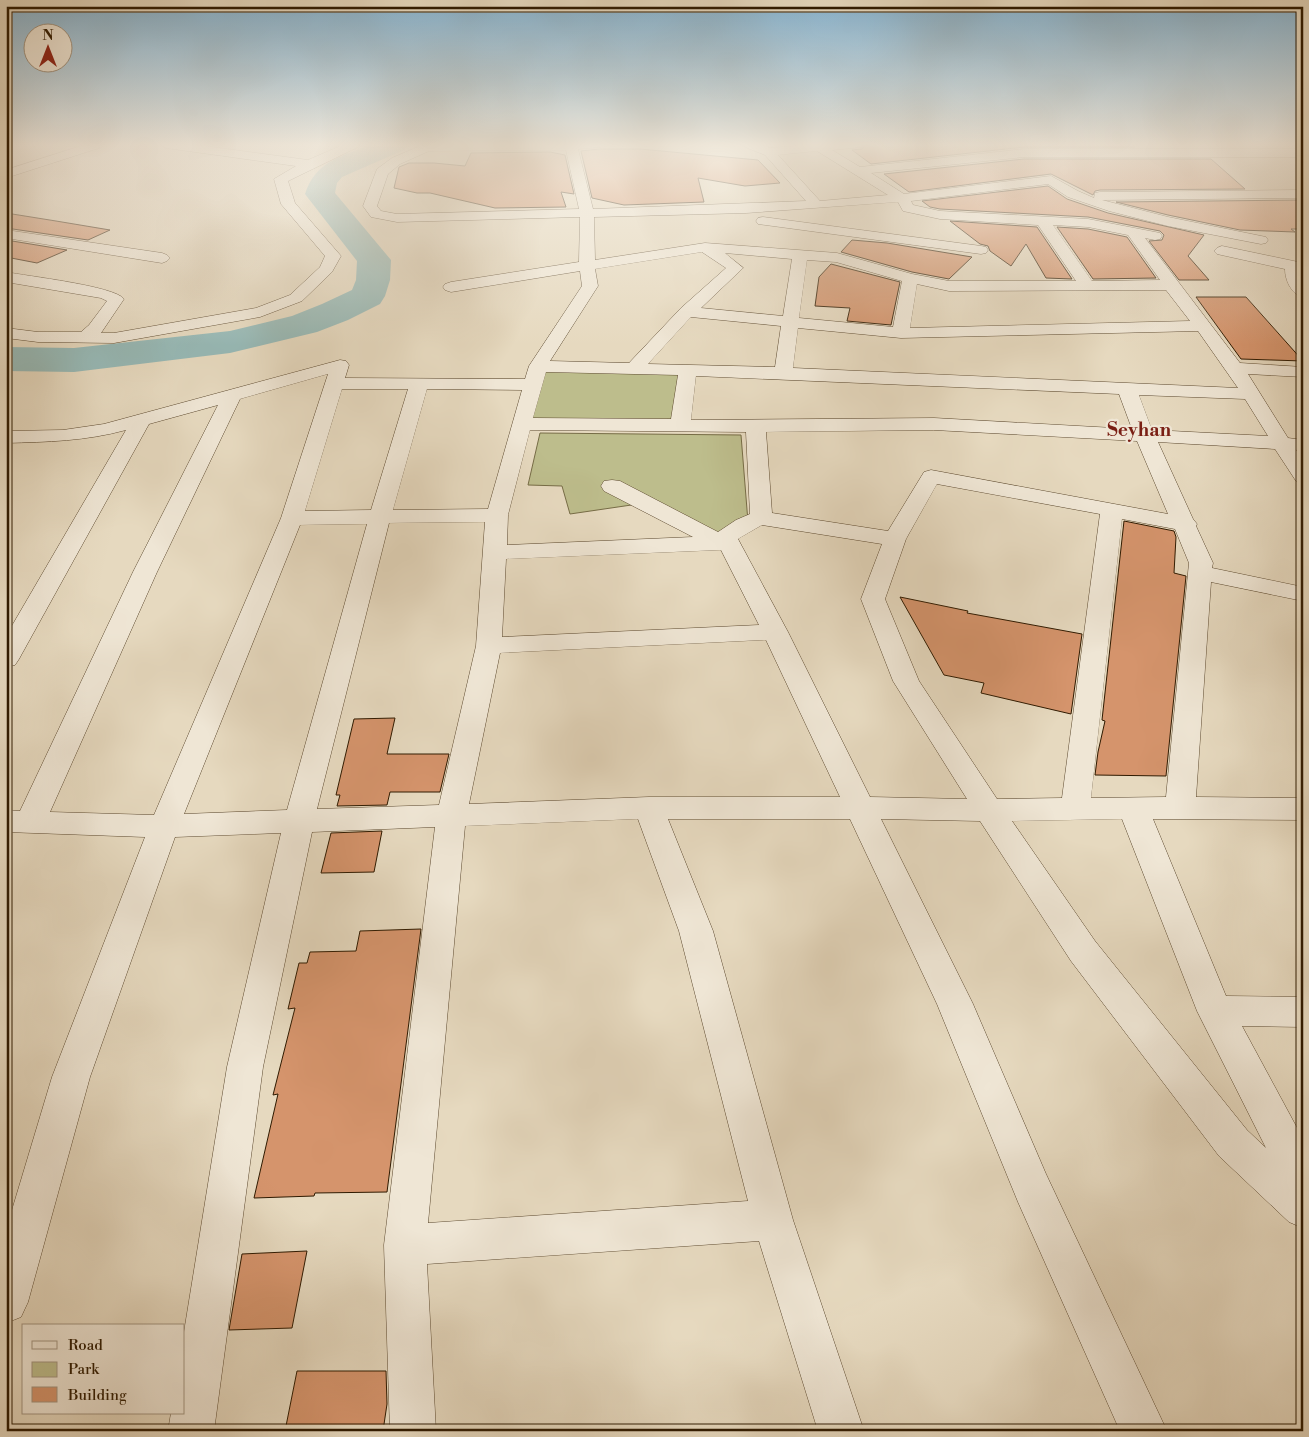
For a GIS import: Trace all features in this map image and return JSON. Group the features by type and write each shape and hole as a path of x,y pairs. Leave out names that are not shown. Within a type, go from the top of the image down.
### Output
{"street":[{"path":"6,334 38,337 114,338 260,312 296,298 327,269 333,256 294,211"},
{"path":"374,211 376,214 397,218 672,211"},
{"path":"882,237 902,211"},
{"path":"903,211 940,215 968,211"},
{"path":"762,221 882,237 977,256 989,211"},
{"path":"996,211 1014,220 1088,224 1132,231 1170,240"},
{"path":"1127,211 1260,240"},
{"path":"1139,211 1144,216"},
{"path":"413,1431 405,1244 451,816 489,646 497,515 535,375 590,286 588,214"},
{"path":"1240,220 1260,240 1297,264"},
{"path":"1043,222 1088,286"},
{"path":"1132,231 1235,368 1303,477"},
{"path":"6,234 162,258"},
{"path":"51,256 78,246"},
{"path":"634,368 687,312 735,268 705,247"},
{"path":"451,287 589,278 705,247 836,258 948,286 1171,285"},
{"path":"1208,248 1297,264"},
{"path":"783,373 800,255"},
{"path":"696,264 724,259"},
{"path":"1297,264 1293,279 1303,292"},
{"path":"6,276 24,267"},
{"path":"948,286 961,274"},
{"path":"6,276 106,294 116,299 95,329 85,338"},
{"path":"901,333 910,278"},
{"path":"687,312 901,333 1202,326"},
{"path":"6,1302 71,1077 164,826 292,518 340,365 105,430 63,436 7,438"},
{"path":"335,383 419,384 634,368 1251,394"},
{"path":"1235,368 1303,372"},
{"path":"680,426 688,370"},
{"path":"191,1431 245,1067 299,820 380,517 419,384"},
{"path":"1127,389 1144,434 1186,524 1201,563 1180,808"},
{"path":"232,395 145,572 18,822 164,826 649,808 1303,809"},
{"path":"6,659 140,420"},
{"path":"521,424 680,426 934,424 1303,444"},
{"path":"756,426 761,518"},
{"path":"1186,524 930,476 895,539 873,599 906,681 989,810 1084,951 1233,1143 1303,1208"},
{"path":"612,486 723,540 775,632 955,1004 1032,1188 1144,1431"},
{"path":"1075,809 1112,510"},
{"path":"292,518 497,515"},
{"path":"496,552 723,540 735,529 761,518 895,539"},
{"path":"1200,573 1303,594"},
{"path":"489,646 775,632"},
{"path":"649,808 696,931 773,1220 841,1431"},
{"path":"1133,808 1215,1011 1303,1178"},
{"path":"1215,1011 1303,1012"},
{"path":"405,1244 773,1220"}],"green space":[{"path":"538,366 688,370 680,426 521,424"},
{"path":"540,433 741,435 748,522 720,543 645,503 570,514 562,486 528,485"}],"building":[{"path":"978,211 1102,211 1204,235 1188,256 1209,280 1179,280 1149,241 1162,240 1164,235 1160,231 1088,217"},
{"path":"1152,211 1303,211 1303,229 1291,229 1295,232 1240,230"},
{"path":"6,213 110,230 88,240 6,228"},
{"path":"950,221 1037,227 1072,279 1046,278 1026,244 1011,266 990,251 988,246 980,244"},
{"path":"1057,227 1088,229 1127,237 1156,278 1093,279"},
{"path":"6,240 67,250 37,263 6,257"},
{"path":"852,240 887,243 972,257 949,279 912,272 841,252"},
{"path":"831,264 900,282 891,325 847,321 850,308 815,306 819,277"},
{"path":"1196,297 1246,297 1303,361 1241,359"},
{"path":"1124,521 1174,531 1176,537 1174,573 1186,576 1166,776 1095,775 1105,721 1102,720"},
{"path":"900,597 968,611 967,613 1082,634 1071,714 981,693 984,683 944,675"},
{"path":"395,718 387,754 449,754 440,792 390,792 387,805 337,806 340,795 336,795 354,719"},
{"path":"382,831 374,872 321,873 331,833"},
{"path":"421,929 387,1192 315,1193 314,1196 254,1198 278,1094 273,1095 295,1008 288,1009 299,963 307,963 310,952 356,951 360,931"},
{"path":"307,1251 292,1328 229,1330 242,1254"},
{"path":"297,1371 386,1371 387,1404 383,1431 285,1431"}],"waterway":[{"path":"6,359 74,360 230,342 304,324 335,312 367,296 373,280 374,260 334,211"}],"district":[{"name":"Seyhan","path":"1139,429"}]}
